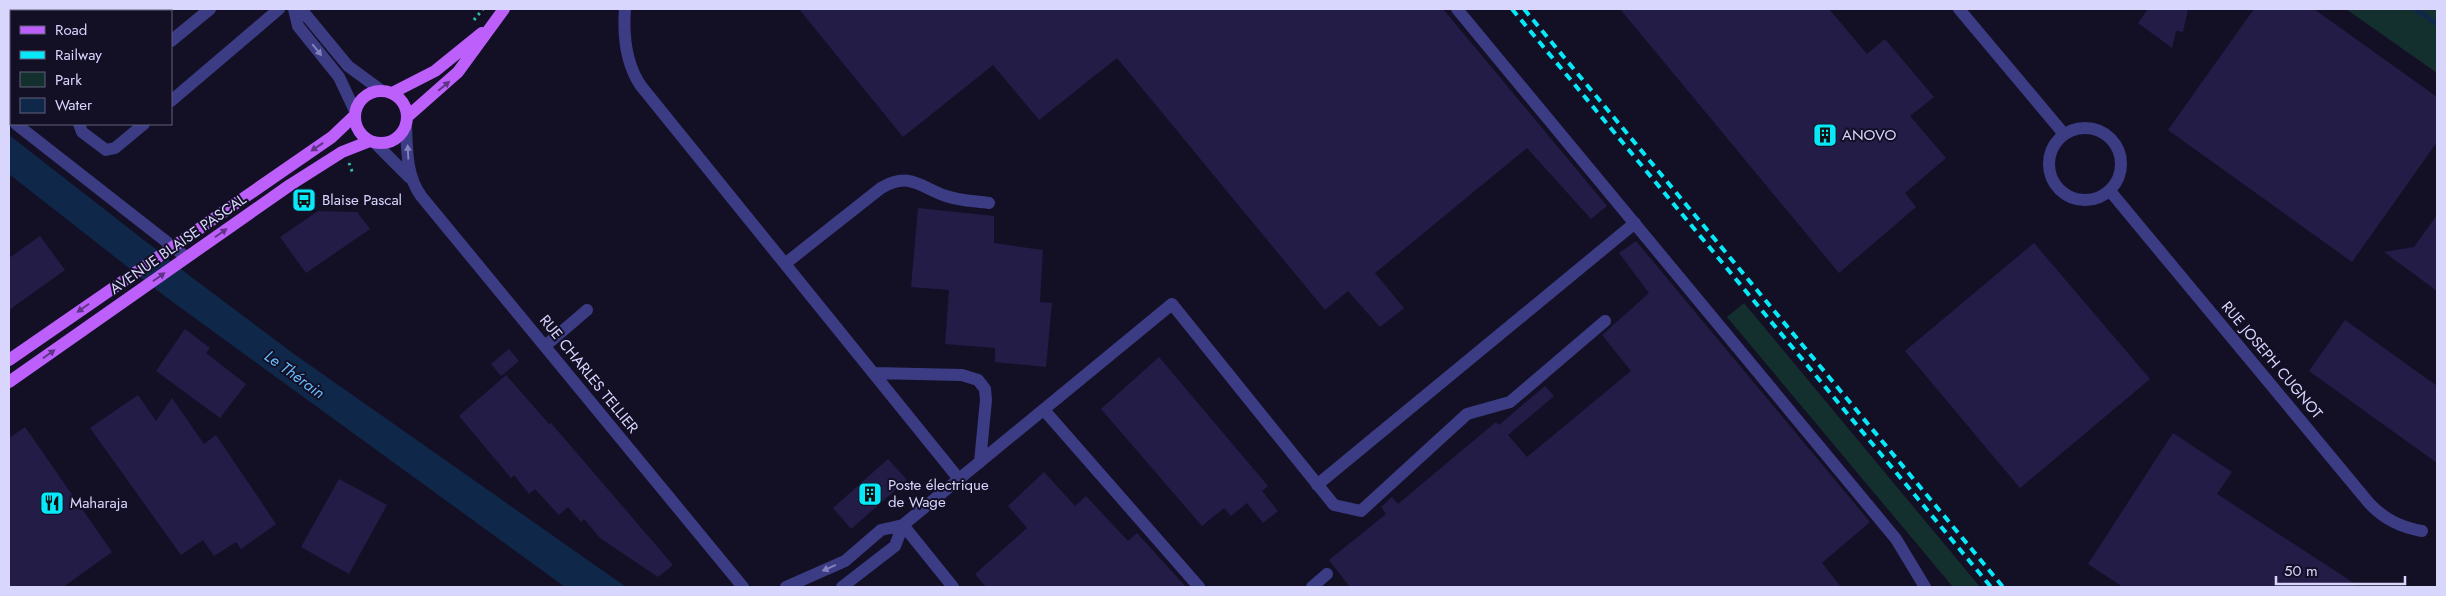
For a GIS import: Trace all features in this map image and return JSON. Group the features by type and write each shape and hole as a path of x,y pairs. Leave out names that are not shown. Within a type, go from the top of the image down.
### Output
{"main road":[{"name":"AVENUE BLAISE PASCAL","path":"9,382 320,165 342,152 372,142 384,143 394,140 402,133 407,120 458,72 491,24 504,9"},
{"name":"AVENUE BLAISE PASCAL","path":"9,360 332,137 355,113 360,101 367,95 387,92 440,68 491,24"},
{"path":"387,92 404,104 407,120"},
{"path":"355,113 360,132 372,142"}],"street":[{"path":"172,39 210,9"},
{"path":"172,99 279,9"},
{"path":"294,9 298,26 339,77 355,113"},
{"path":"301,9 348,66 387,92"},
{"path":"625,9 626,42 635,76 960,479"},
{"path":"1457,9 1896,539 1925,587"},
{"path":"1959,9 2064,134"},
{"name":"RUE CHARLES TELLIER","path":"407,120 409,169 412,180"},
{"path":"17,125 183,259"},
{"path":"79,125 82,132 106,150 115,148 143,125"},
{"path":"2079,128 2089,128 2099,130 2112,139 2120,153 2122,163 2119,178 2110,191 2095,199 2083,200 2066,195 2057,187 2050,171 2049,159 2053,147 2064,134 2079,128"},
{"name":"RUE CHARLES TELLIER","path":"372,142 412,180 427,204 743,587"},
{"path":"786,263 881,188 895,181 911,181 946,196 989,203"},
{"name":"RUE JOSEPH CUGNOT","path":"2110,191 2369,503 2385,518 2396,524 2422,531"},
{"path":"1317,485 1635,223"},
{"path":"786,587 845,561 881,530 903,525 1172,304 1334,505 1361,511 1467,414 1510,402 1605,321"},
{"path":"545,346 587,310"},
{"path":"874,372 962,375 978,380 984,389 986,400 980,462"},
{"path":"1044,410 1199,587"},
{"path":"842,587 895,546 903,525"},
{"path":"903,525 953,587"},
{"path":"1312,587 1327,574"}],"green space":[{"path":"2346,9 2437,9 2437,73"},
{"path":"1744,303 1980,587 1953,587 1727,317"}],"water":[{"name":"Le Thérain","path":"9,135 190,276 294,354 626,587 565,587 166,297 9,174"}],"building":[{"path":"799,9 1443,9 1607,206 1591,219 1527,148 1375,273 1404,308 1380,327 1348,291 1325,310 1117,58 1039,120 993,65 903,137"},
{"name":"ANOVO","path":"1620,9 1829,9 1867,54 1885,39 1934,97 1910,116 1946,158 1905,193 1916,207 1839,273"},
{"path":"2148,9 2188,9 2183,32 2176,31 2172,48 2138,23"},
{"path":"2254,9 2314,9 2437,97 2437,142 2352,262 2168,130"},
{"path":"918,208 994,216 994,243 1043,250 1040,302 1052,303 1046,367 995,362 995,348 945,344 949,290 911,287"},
{"path":"318,211 357,212 370,229 306,273 280,237"},
{"path":"2437,215 2437,291 2384,252 2414,247"},
{"path":"40,236 65,270 9,310 9,258"},
{"path":"1636,241 1870,522 1822,563 1841,587 1350,587 1329,560 1386,514 1381,507 1392,497 1398,504 1496,422 1499,425 1545,386 1554,396 1508,435 1527,457 1631,371 1602,335 1649,293 1619,253"},
{"path":"2034,243 2150,379 2020,488 1905,351"},
{"path":"2345,320 2437,386 2437,463 2309,371"},
{"path":"185,329 210,348 206,353 246,384 220,418 156,371"},
{"path":"509,349 519,361 501,376 491,364"},
{"path":"1159,357 1268,486 1262,491 1278,511 1263,523 1247,503 1231,516 1224,508 1202,526 1101,409"},
{"path":"506,375 549,424 551,423 673,565 658,577 600,538 584,519 581,522 568,507 559,515 535,489 529,494 514,475 511,478 459,416"},
{"path":"138,395 156,421 172,398 204,444 216,435 276,524 241,549 236,542 214,556 203,540 181,555 90,428"},
{"path":"25,427 112,552 63,587 9,587 9,438"},
{"path":"2173,433 2232,472 2217,494 2360,587 2123,587 2088,564"},
{"name":"Poste électrique de Wage","path":"888,459 907,480 851,529 833,508"},
{"path":"1044,472 1075,506 1086,496 1128,541 1137,533 1186,587 986,587 975,574 1027,528 1008,506"},
{"path":"339,479 387,505 349,574 301,547"}],"waterway":[{"path":"2415,9 2437,24"}],"railway":[{"path":"1512,9 1991,587"},
{"path":"1524,9 2003,587"}],"place":[{"name":"ANOVO","path":"1825,135"},
{"name":"Blaise Pascal","path":"304,200"},
{"name":"Poste électrique de Wage","path":"870,494"},
{"name":"Maharaja","path":"52,503"}]}
